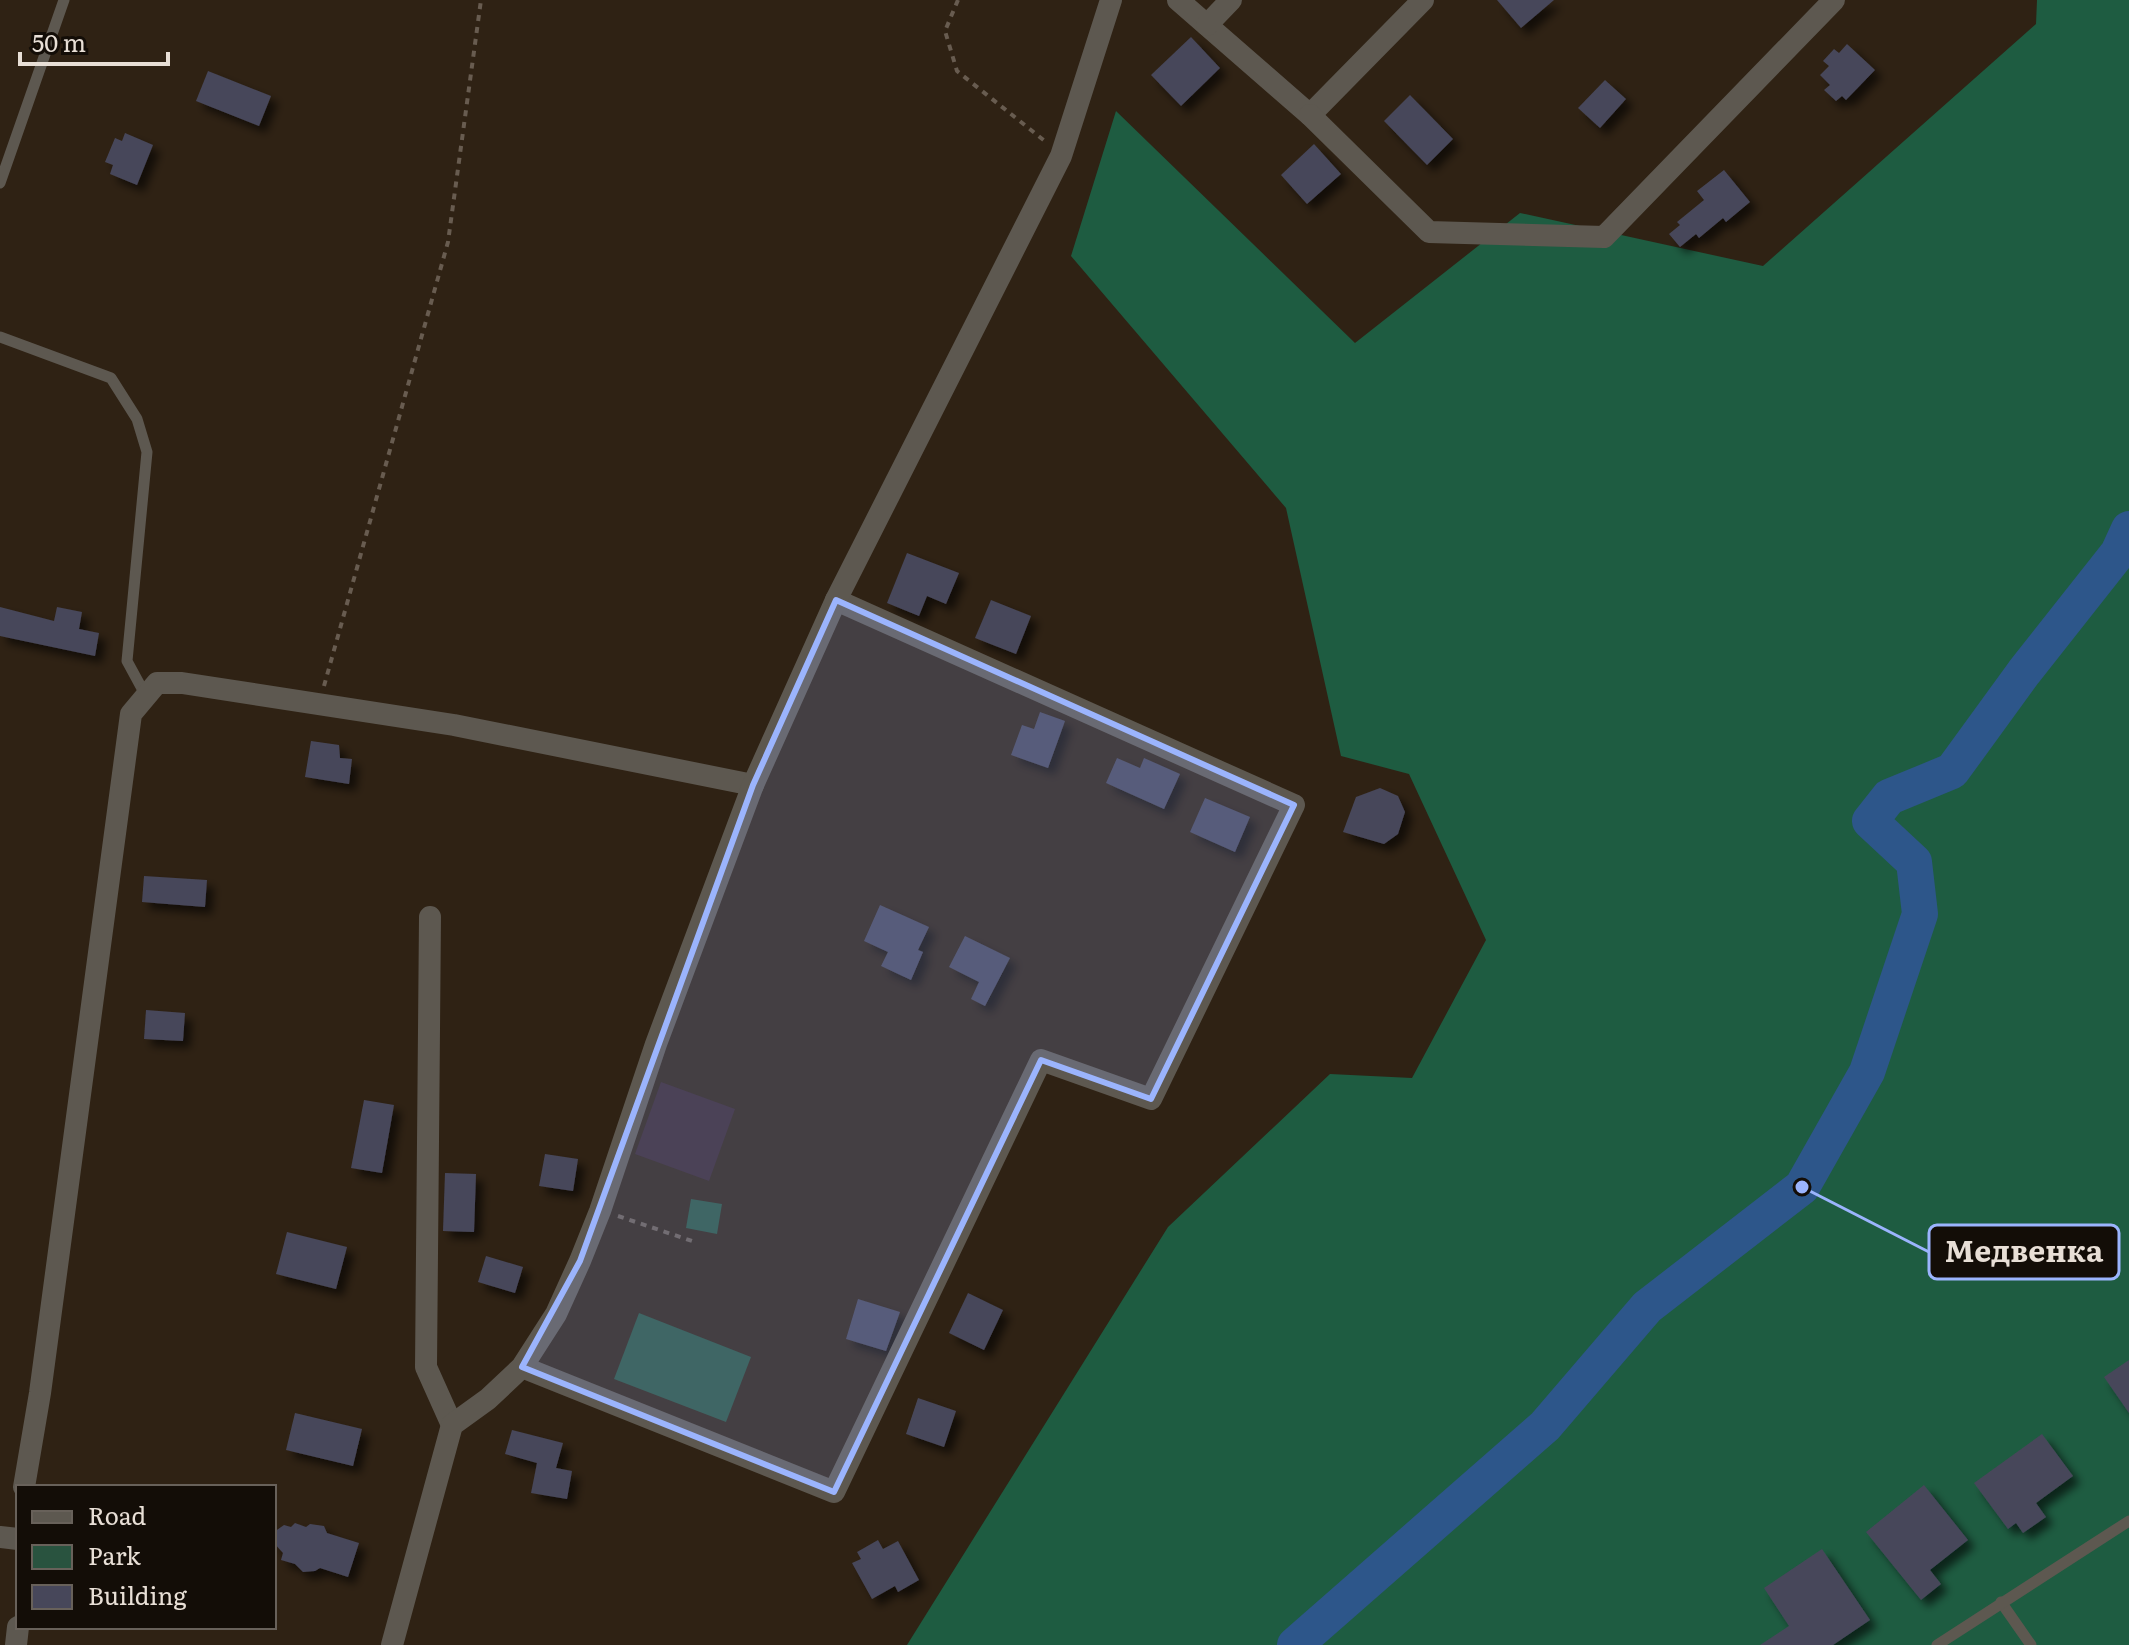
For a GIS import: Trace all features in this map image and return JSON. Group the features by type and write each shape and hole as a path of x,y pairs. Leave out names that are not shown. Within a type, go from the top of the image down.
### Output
{"street":[{"path":"392,1645 452,1425 488,1399 522,1367 556,1314 600,1211 656,1044 753,785 836,600 1061,156 1111,0"},
{"path":"1178,0 1310,115 1429,232 1604,237 1834,0"},
{"path":"1207,25 1231,0"},
{"path":"1310,115 1423,0"},
{"path":"522,1367 834,1492 1041,1060 1151,1099 1294,805 836,600"},
{"path":"24,1485 40,1393 131,714 157,683 182,683 454,725 753,785"},
{"path":"430,917 426,1367 452,1425"}],"lane":[{"path":"0,183 64,0"},
{"path":"0,337 111,378 137,419 147,452 127,661 146,696"},
{"path":"1937,1645 2129,1521"},
{"path":"2001,1602 2031,1645"}],"path":[{"path":"319,704 448,242 481,0"},
{"path":"958,0 945,31 957,71 1061,156"},
{"path":"600,1211 695,1242"}],"highlighted area":[{"path":"836,600 1294,805 1151,1099 1041,1060 834,1492 522,1367 580,1261 753,785"}],"shaded area":[{"path":"661,1082 735,1109 709,1181 635,1154"}],"green space":[{"path":"2037,0 2129,0 2129,1645 907,1645 1168,1227 1330,1074 1412,1078 1486,940 1409,774 1341,756 1286,508 1071,256 1116,111 1355,343 1520,213 1763,266 2036,24"},
{"path":"691,1199 722,1204 717,1234 686,1228"},
{"path":"639,1313 751,1357 726,1422 614,1379"}],"building":[{"path":"1497,0 1554,0 1521,28"},
{"path":"1191,37 1220,68 1181,106 1151,75"},
{"path":"1847,44 1875,70 1846,100 1842,96 1836,101 1824,90 1830,85 1820,75 1829,66 1823,61 1834,49 1839,53"},
{"path":"208,71 271,96 259,126 196,101"},
{"path":"1605,80 1626,99 1600,128 1578,108"},
{"path":"1410,95 1453,139 1427,165 1384,121"},
{"path":"125,133 153,145 137,185 110,174 113,165 105,162 115,138 122,141"},
{"path":"1314,144 1341,174 1307,204 1281,175"},
{"path":"1724,170 1750,202 1726,222 1723,218 1699,238 1696,234 1680,247 1669,234 1680,225 1677,222 1704,200 1697,191"},
{"path":"907,553 959,573 946,604 927,596 919,616 887,603"},
{"path":"991,600 1031,616 1016,654 975,638"},
{"path":"0,607 54,621 57,607 82,612 79,629 99,633 95,656 0,636"},
{"path":"1040,712 1065,721 1048,768 1011,755 1022,725 1034,729"},
{"path":"311,741 339,745 340,758 352,759 349,784 305,777"},
{"path":"1117,758 1140,768 1144,758 1180,774 1164,809 1106,783"},
{"path":"1380,788 1398,796 1405,812 1398,834 1384,844 1343,832 1356,797"},
{"path":"1205,798 1250,817 1235,852 1190,832"},
{"path":"144,876 207,880 205,907 142,902"},
{"path":"880,905 929,927 918,950 923,952 911,980 881,966 888,952 864,941"},
{"path":"965,936 1010,958 985,1006 971,999 979,982 949,967"},
{"path":"146,1010 185,1013 183,1041 144,1039"},
{"path":"364,1100 394,1105 382,1173 351,1168"},
{"path":"545,1154 578,1159 573,1191 539,1186"},
{"path":"445,1173 476,1174 474,1232 443,1231"},
{"path":"287,1232 347,1247 336,1289 276,1274"},
{"path":"486,1256 523,1267 515,1293 478,1282"},
{"path":"968,1293 1003,1310 984,1350 949,1333"},
{"path":"858,1299 900,1312 886,1351 846,1339"},
{"path":"2129,1360 2129,1413 2104,1377"},
{"path":"918,1398 956,1411 944,1447 906,1434"},
{"path":"295,1413 362,1429 353,1466 286,1450"},
{"path":"512,1430 563,1443 556,1468 572,1471 567,1499 531,1493 537,1463 505,1454"},
{"path":"2042,1434 2073,1476 2036,1503 2046,1517 2023,1533 2016,1523 2008,1529 1974,1483"},
{"path":"1924,1485 1968,1540 1930,1570 1941,1584 1921,1600 1866,1532"},
{"path":"295,1523 306,1527 310,1524 324,1526 327,1533 359,1543 348,1577 320,1568 303,1572 295,1564 281,1560 283,1553 276,1545 276,1531 284,1525 291,1527"},
{"path":"878,1540 883,1549 898,1541 919,1580 898,1592 895,1586 872,1599 852,1563 861,1559 857,1552"},
{"path":"1822,1549 1870,1620 1833,1645 1760,1645 1789,1626 1764,1588"}],"waterway":[{"path":"1295,1645 1545,1426 1647,1307 1802,1187 1867,1072 1920,914 1914,862 1870,821 1889,797 1952,771 2024,672 2118,553 2129,529"}],"place":[{"name":"Медвенка","path":"1802,1187"}]}
